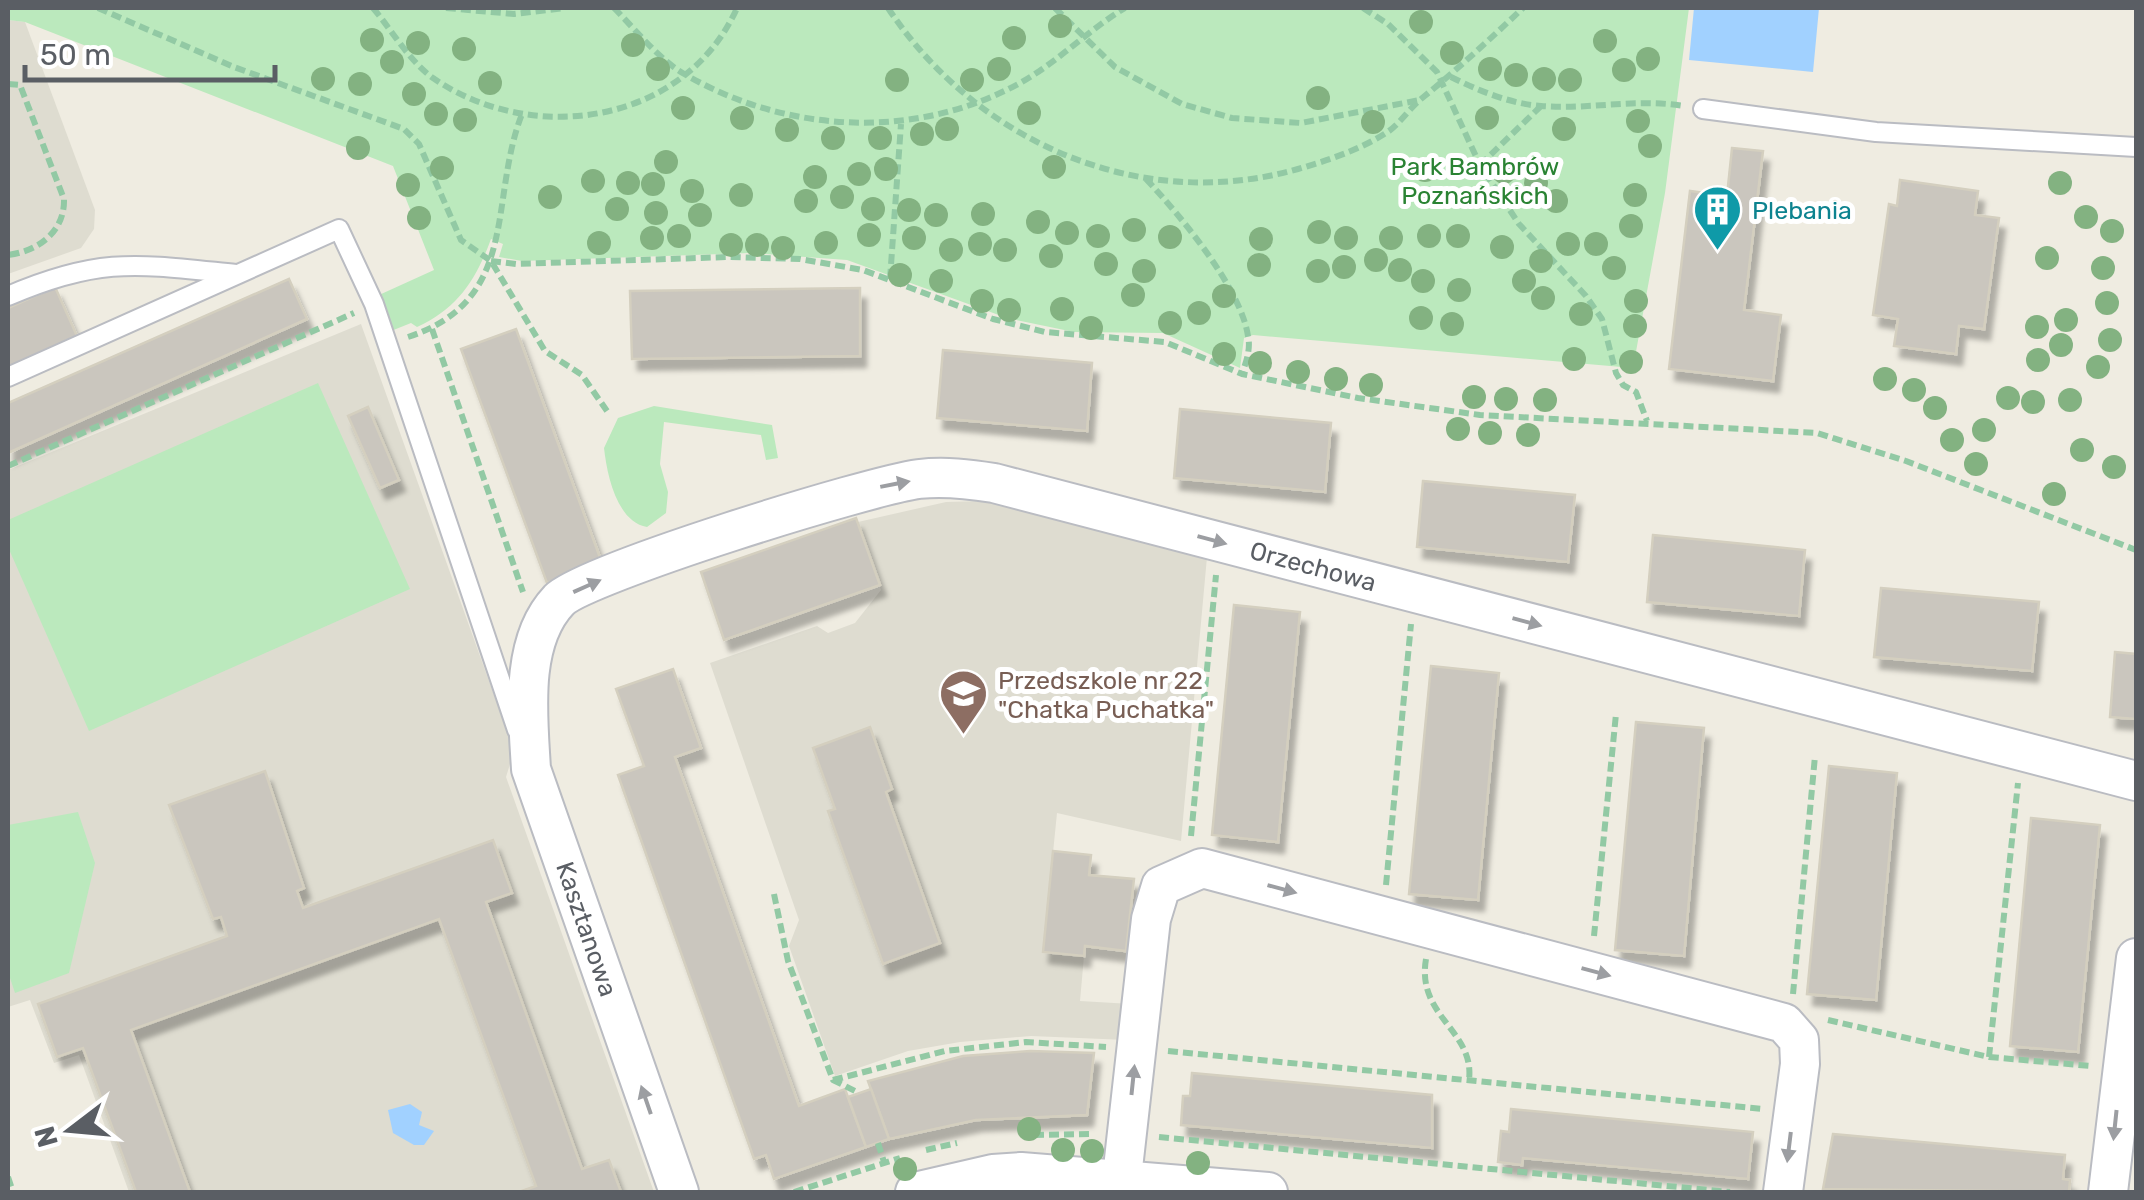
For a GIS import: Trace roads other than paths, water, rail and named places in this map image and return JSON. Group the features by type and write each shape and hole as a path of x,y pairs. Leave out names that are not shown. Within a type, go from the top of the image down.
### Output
{"street":[{"name":"Orzechowa","path":"532,659 544,620 561,598 586,585 848,495 921,479 955,477 994,483 2136,781"},
{"name":"Kasztanowa","path":"532,659 528,715 531,768 678,1192"},
{"path":"1122,1178 1151,919 1161,886 1202,868 1784,1022 1799,1040 1783,1192"},
{"path":"2108,1192 2136,958"},
{"path":"915,1192 993,1174 1122,1178 1268,1192"}],"lane":[{"path":"1703,109 1876,132 2136,147"},
{"path":"8,377 339,229 374,304 531,768"},
{"path":"8,296 62,273 126,263 238,274"}],"water":[{"path":"1694,8 1819,8 1813,72 1689,60"},
{"path":"410,1104 422,1112 419,1125 434,1131 424,1145 414,1145 393,1133 388,1110"}],"place":[{"name":"Plebania","path":"1717,252"},
{"name":"Przedszkole nr 22 \"Chatka Puchatka\"","path":"963,736"}],"park label":[{"name":"Park Bambrów Poznańskich","path":"1475,180"}]}
